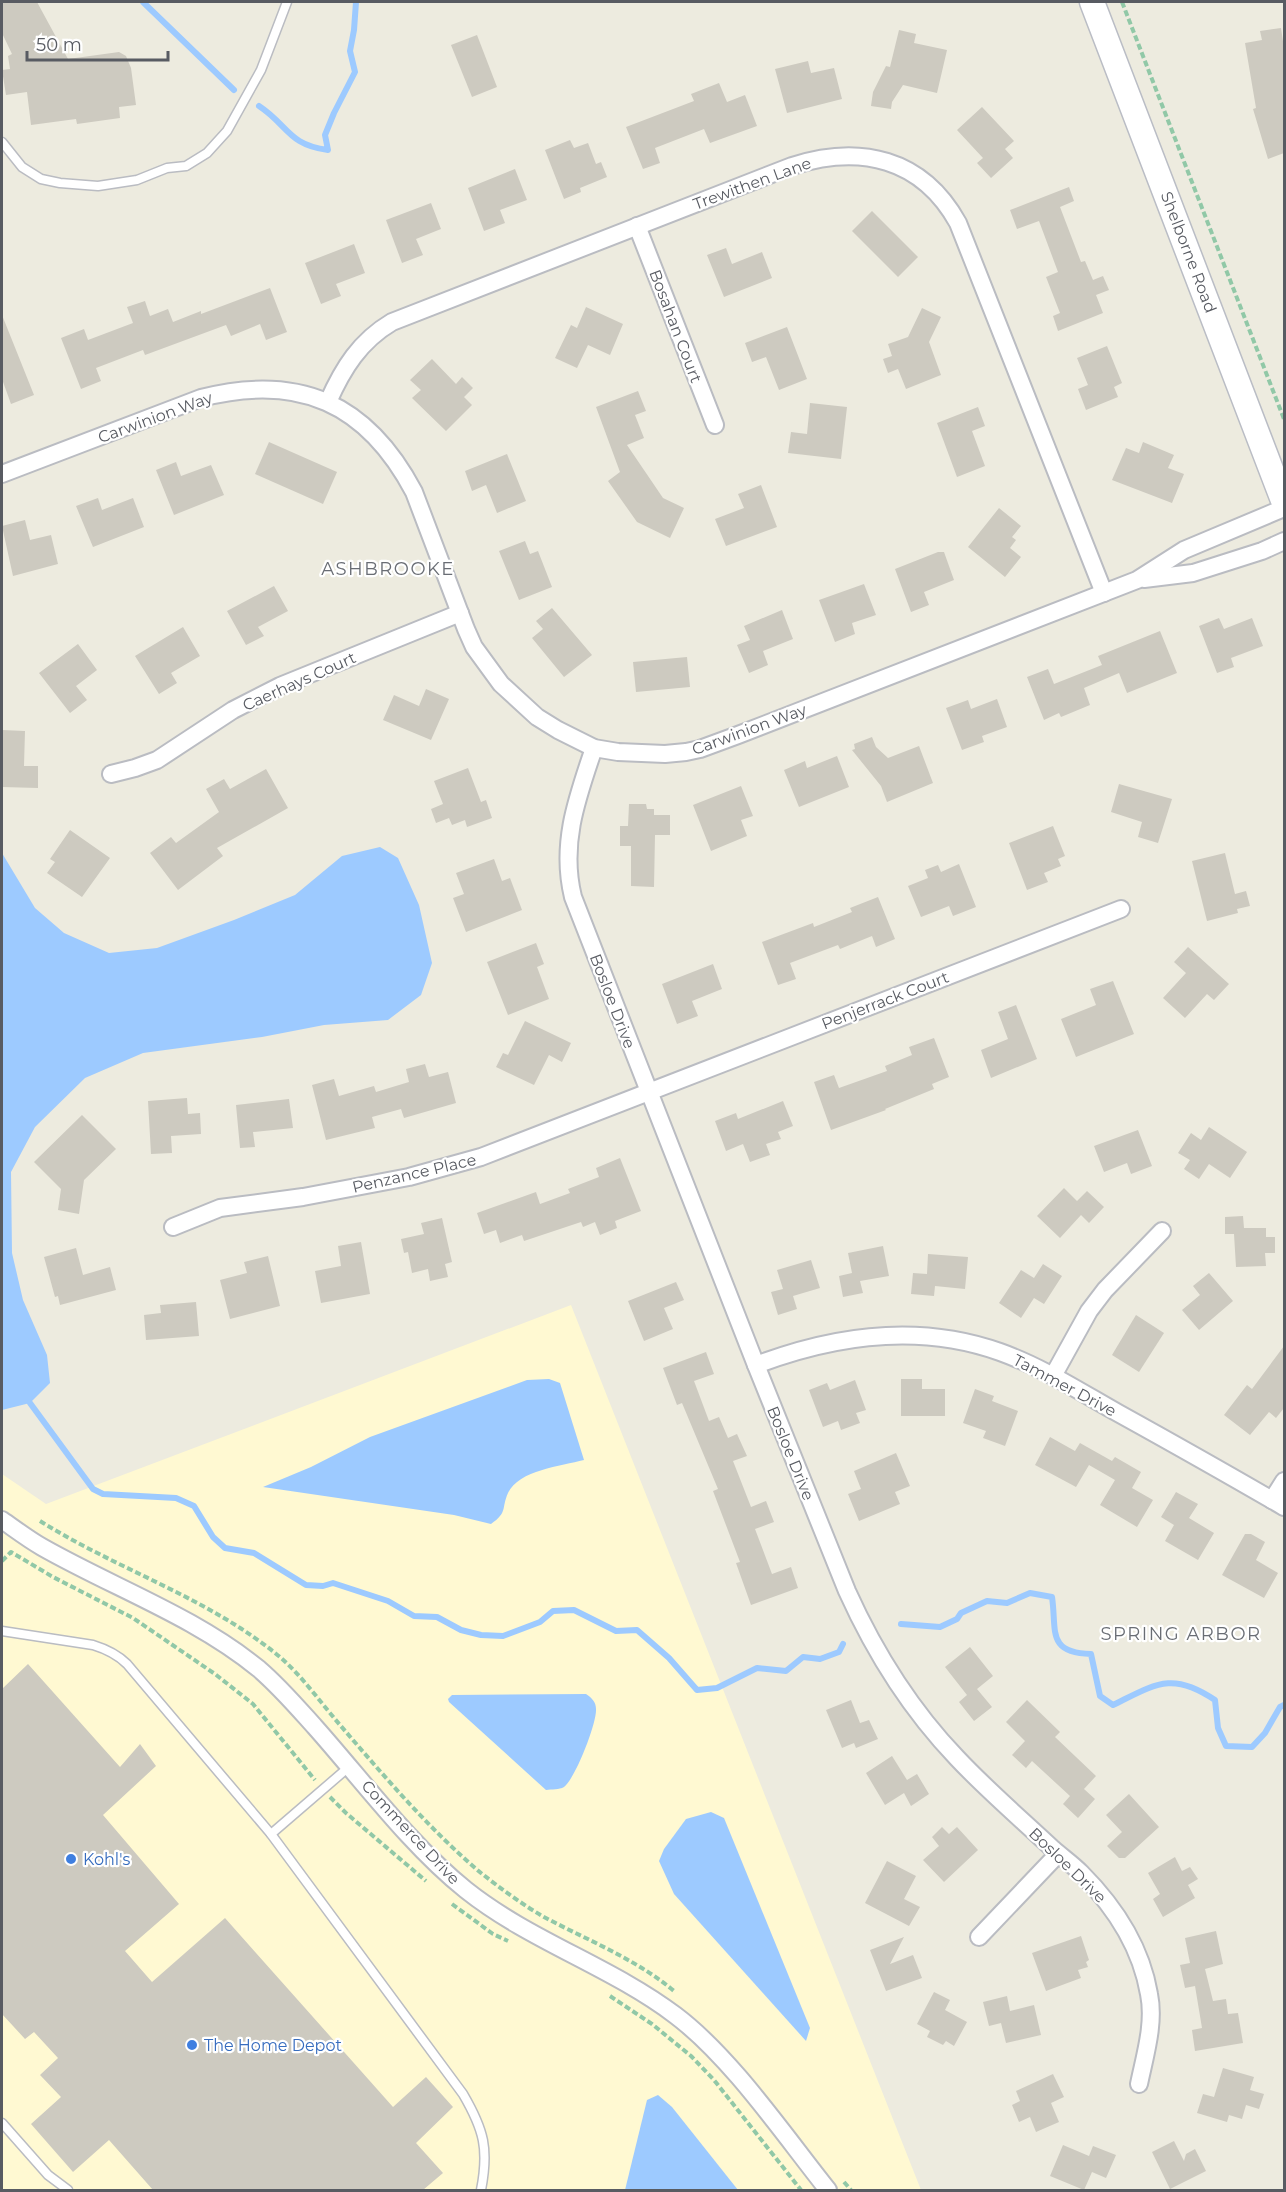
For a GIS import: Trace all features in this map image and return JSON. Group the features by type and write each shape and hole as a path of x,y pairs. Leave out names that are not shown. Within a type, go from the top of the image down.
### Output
{"street":[{"name":"Shelborne Road","path":"1092,2 1284,503"},
{"name":"Trewithen Lane","path":"328,402 337,381 354,353 376,332 392,322 792,166 822,157 850,155 876,158 900,167 926,184 948,206 964,236 1104,593"},
{"name":"Bosahan Court","path":"637,226 715,425"},
{"name":"Carwinion Way","path":"2,474 216,394 247,389 273,390 307,394 328,402 363,425 378,439 406,477 414,492 474,646 501,684 537,717 594,748 618,752 665,754 700,749 1137,580 1184,550 1284,508"},
{"name":"Carwinion Way","path":"1137,580 1193,573 1284,541"},
{"name":"Caerhays Court","path":"111,774 157,760 233,710 280,686 460,613"},
{"name":"Bosloe Drive","path":"594,748 573,812 568,845 569,880 583,923 648,1092 847,1592 886,1669 916,1710 957,1758 1079,1871 1111,1908 1126,1930 1139,1957 1149,1994 1151,2023 1139,2084"},
{"name":"Penjerrack Court","path":"648,1092 1121,909"},
{"name":"Penzance Place","path":"173,1227 220,1208 303,1197 409,1177 482,1157 648,1092"},
{"path":"1053,1376 1089,1311 1125,1266 1162,1230"},
{"name":"Tammer Drive","path":"756,1365 797,1350 842,1339 879,1335 923,1335 958,1341 999,1352 1053,1376 1278,1503"},
{"path":"1278,1503 1284,1481"},
{"name":"Commerce Drive","path":"2,1520 41,1547 165,1610 240,1654 284,1691 434,1861 467,1890 524,1929 630,1986 685,2024 730,2070 828,2190"},
{"path":"979,1937 1058,1854"}],"lane":[{"path":"2,142 22,167 41,179 60,183 98,186 137,180 167,168 186,166 207,153 227,131 261,70 287,2"},
{"path":"2,1631 93,1645 119,1656 271,1834 471,2107 483,2134 486,2165 481,2190"},
{"path":"271,1834 350,1766"},
{"path":"2,2123 48,2175 68,2190"}],"path":[{"path":"1122,2 1284,419"},
{"path":"40,1521 85,1547 159,1583 241,1628 282,1659 381,1772 451,1846 483,1874 542,1915 630,1962 663,1982 680,1996"},
{"path":"2,1561 12,1552"},
{"path":"843,2181 851,2190"}],"shaded area":[{"path":"571,1305 921,2190 2,2190 2,1474 46,1504"}],"water":[{"path":"380,847 398,858 419,905 432,963 421,995 388,1020 324,1025 262,1037 143,1053 85,1078 35,1127 11,1172 12,1253 23,1300 47,1355 50,1383 30,1403 2,1410 2,853 35,908 64,933 109,953 157,948 234,920 295,895 342,856"},
{"path":"549,1379 560,1383 584,1460 541,1470 521,1479 513,1485 502,1513 491,1524 454,1515 263,1487 311,1467 370,1437 527,1380"},
{"path":"586,1694 593,1700 596,1709 593,1726 584,1750 569,1782 564,1787 546,1790 448,1699 452,1695"},
{"path":"711,1812 724,1818 810,2028 806,2041 674,1894 659,1861 664,1849 686,1819"},
{"path":"658,2095 672,2107 738,2190 625,2190 647,2100"}],"building":[{"path":"2,2 37,2 68,59 119,52 126,56 131,68 136,105 119,107 120,118 77,124 76,119 31,125 27,92 6,95 2,70 10,69 8,56 12,54 2,33"},
{"path":"1281,28 1284,48 1284,153 1268,159 1253,109 1256,108 1245,43 1262,40 1260,31"},
{"path":"899,30 916,34 914,43 947,50 937,93 903,85 892,102 891,109 871,106 873,92 886,66 890,67"},
{"path":"477,35 497,87 472,97 451,45"},
{"path":"808,61 811,73 834,68 842,99 787,113 775,69"},
{"path":"719,83 727,102 745,95 757,126 710,143 704,129 655,148 660,163 643,169 626,127 694,101 691,94"},
{"path":"982,107 1014,141 1005,149 1013,158 991,178 977,163 983,158 957,130"},
{"path":"570,140 574,148 588,143 596,164 601,162 607,177 580,188 581,192 564,199 545,150"},
{"path":"515,169 527,200 500,210 505,223 484,231 468,188"},
{"path":"1069,187 1074,201 1060,207 1081,262 1085,261 1093,280 1103,276 1109,290 1096,295 1103,313 1058,331 1053,316 1060,313 1046,277 1058,272 1039,221 1017,229 1010,210"},
{"path":"431,203 441,229 416,239 423,255 402,263 386,220"},
{"path":"872,211 918,257 898,277 852,231"},
{"path":"354,244 365,273 336,284 341,296 321,304 305,263"},
{"path":"726,248 732,264 762,252 772,278 724,297 707,255"},
{"path":"270,288 287,332 266,340 260,324 231,336 226,325 145,355 143,350 96,368 101,381 81,389 61,338 84,329 88,340 133,323 127,307 145,301 150,316 168,309 173,322"},
{"path":"586,307 623,324 610,355 588,345 577,368 555,358 571,325 577,328"},
{"path":"922,308 941,317 929,342 941,375 906,389 898,369 888,373 883,359 892,356 888,344 908,337"},
{"path":"2,315 34,395 11,404 2,379"},
{"path":"787,327 807,379 779,390 766,357 752,362 745,343"},
{"path":"1107,346 1122,383 1114,387 1118,397 1086,410 1078,389 1088,385 1077,358"},
{"path":"432,359 456,384 462,377 473,388 464,397 472,405 446,431 412,398 421,390 410,380"},
{"path":"638,391 646,411 635,415 644,438 627,445 663,498 684,508 670,538 637,522 608,481 620,472 596,407"},
{"path":"810,403 847,407 841,459 788,453 791,432 807,434"},
{"path":"978,407 985,426 972,431 985,466 957,477 937,423"},
{"path":"269,442 337,472 323,504 255,474"},
{"path":"1143,442 1174,455 1168,468 1184,474 1172,503 1112,480 1126,448 1139,453"},
{"path":"507,454 526,501 497,513 486,485 472,491 465,471"},
{"path":"176,462 181,476 211,465 224,495 174,515 156,470"},
{"path":"761,485 777,527 726,546 715,519 744,508 738,494"},
{"path":"98,498 102,510 133,498 144,527 93,547 76,506"},
{"path":"999,508 1021,526 1012,537 1016,540 1010,548 1021,557 1005,577 968,547"},
{"path":"25,520 30,540 51,535 58,564 13,576 2,526"},
{"path":"525,541 530,554 538,551 552,587 519,600 499,551"},
{"path":"938,552 944,552 954,580 924,592 929,605 911,612 895,569"},
{"path":"864,584 876,615 852,623 855,634 835,642 819,600"},
{"path":"274,586 288,611 258,627 264,636 246,645 227,611"},
{"path":"552,608 592,655 564,677 532,638 543,629 536,621"},
{"path":"782,610 793,639 763,651 768,665 749,673 737,645 750,640 744,626"},
{"path":"1219,618 1224,629 1252,618 1263,646 1231,658 1234,667 1217,673 1199,626"},
{"path":"183,627 200,656 171,673 177,683 159,694 135,656"},
{"path":"1160,631 1177,673 1127,693 1119,673 1084,688 1090,705 1061,717 1059,713 1044,720 1027,677 1048,669 1054,684 1102,665 1098,656"},
{"path":"78,644 97,670 76,686 87,700 70,713 39,673"},
{"path":"687,657 690,687 636,692 633,662"},
{"path":"426,689 449,699 431,740 383,720 394,695 419,706"},
{"path":"997,699 1007,727 982,736 984,742 962,750 946,708 968,700 971,709"},
{"path":"2,730 25,731 24,766 38,766 38,788 2,787"},
{"path":"872,737 876,747 888,758 919,746 933,783 887,802 881,786 852,750 855,749 854,744"},
{"path":"837,756 849,787 799,807 784,770 805,761 807,768"},
{"path":"468,768 481,802 486,800 492,818 467,827 465,820 452,825 449,818 436,823 431,809 443,804 434,781"},
{"path":"266,769 288,808 217,848 223,856 178,890 150,853 171,837 176,843 219,812 206,789 224,779 230,789"},
{"path":"1119,784 1172,799 1158,843 1138,837 1142,822 1111,812"},
{"path":"741,786 753,816 741,820 747,836 711,851 693,805"},
{"path":"629,804 646,804 647,809 654,809 654,815 670,815 670,835 655,835 654,887 631,886 631,846 620,846 620,826 628,826"},
{"path":"1053,826 1065,856 1058,859 1061,866 1044,873 1048,882 1027,890 1009,843"},
{"path":"70,830 110,858 82,897 47,873 55,862 50,859"},
{"path":"1225,853 1235,894 1246,891 1250,906 1237,909 1238,913 1207,921 1192,861"},
{"path":"494,859 502,881 510,878 522,910 466,932 453,898 464,894 456,873"},
{"path":"959,864 976,907 953,916 949,906 921,917 908,886 928,878 925,870 938,865 941,872"},
{"path":"878,897 895,939 876,947 872,936 840,949 838,945 790,963 796,979 778,985 762,942 813,923 814,927 852,912 850,908"},
{"path":"536,943 544,964 537,967 549,999 508,1015 487,962"},
{"path":"1188,947 1229,984 1214,1000 1207,994 1185,1018 1163,998 1186,973 1174,962"},
{"path":"713,964 722,989 692,1001 698,1016 677,1024 662,984"},
{"path":"1113,981 1134,1034 1076,1057 1061,1019 1096,1005 1090,989"},
{"path":"1016,1005 1037,1059 991,1078 981,1050 1008,1039 998,1012"},
{"path":"525,1021 571,1043 562,1062 549,1055 534,1085 496,1067 503,1053 508,1055"},
{"path":"934,1038 949,1077 932,1084 934,1089 831,1130 814,1082 834,1075 839,1088 887,1071 885,1066 912,1055 909,1047"},
{"path":"425,1064 429,1077 448,1072 456,1103 404,1118 401,1109 372,1117 375,1128 326,1140 312,1085 334,1079 339,1096 374,1086 376,1092 409,1082 406,1069"},
{"path":"187,1098 188,1114 200,1113 201,1134 171,1136 172,1153 151,1154 148,1101"},
{"path":"289,1099 293,1128 253,1132 255,1147 240,1148 236,1105"},
{"path":"783,1101 793,1126 778,1132 781,1139 766,1144 770,1155 750,1162 743,1144 726,1151 715,1121 736,1113 738,1119"},
{"path":"82,1115 116,1149 84,1180 79,1214 58,1210 61,1189 34,1162"},
{"path":"1209,1127 1247,1152 1230,1178 1209,1164 1199,1179 1184,1169 1190,1160 1178,1153 1191,1133 1201,1140"},
{"path":"1138,1130 1152,1166 1131,1174 1127,1163 1104,1172 1094,1146"},
{"path":"620,1158 641,1211 615,1221 617,1228 600,1235 595,1222 583,1227 581,1222 524,1241 522,1235 500,1243 496,1230 484,1234 477,1213 536,1192 540,1204 570,1193 568,1189 599,1177 596,1168"},
{"path":"1064,1188 1077,1201 1087,1191 1104,1207 1089,1223 1081,1215 1060,1238 1037,1216"},
{"path":"1243,1216 1244,1228 1266,1228 1266,1237 1275,1237 1275,1253 1265,1253 1266,1266 1236,1267 1234,1234 1225,1234 1225,1217"},
{"path":"442,1218 452,1262 445,1264 448,1277 430,1281 428,1269 412,1273 408,1252 404,1253 401,1239 424,1234 421,1223"},
{"path":"361,1242 370,1294 321,1303 315,1271 341,1266 338,1246"},
{"path":"883,1246 889,1276 860,1281 863,1293 843,1297 839,1276 852,1273 848,1253"},
{"path":"76,1248 83,1275 110,1267 116,1290 60,1305 58,1296 55,1297 44,1257"},
{"path":"928,1254 968,1257 965,1289 935,1286 934,1296 911,1294 913,1273 927,1274"},
{"path":"268,1256 280,1306 230,1319 220,1280 247,1273 244,1262"},
{"path":"811,1260 820,1288 793,1296 797,1309 778,1315 771,1292 783,1289 777,1270"},
{"path":"1043,1264 1062,1276 1044,1304 1034,1298 1021,1318 999,1303 1021,1270 1034,1278"},
{"path":"1209,1273 1233,1301 1199,1330 1182,1310 1200,1295 1193,1286"},
{"path":"676,1282 684,1300 664,1308 673,1329 644,1341 628,1301"},
{"path":"196,1302 199,1336 146,1340 144,1315 161,1313 160,1305"},
{"path":"1136,1315 1164,1333 1139,1372 1112,1355"},
{"path":"1284,1346 1284,1408 1276,1418 1269,1412 1250,1435 1224,1415 1247,1385 1252,1389"},
{"path":"706,1352 714,1374 694,1381 709,1421 719,1417 728,1438 737,1434 747,1456 733,1461 751,1507 766,1501 774,1522 755,1529 772,1574 791,1567 798,1588 751,1605 736,1563 740,1562 713,1491 718,1489 682,1403 677,1405 663,1368"},
{"path":"901,1379 922,1379 922,1389 945,1389 945,1416 901,1416"},
{"path":"855,1380 866,1410 856,1413 860,1423 841,1430 838,1421 823,1427 809,1390 827,1383 830,1390"},
{"path":"975,1389 994,1396 992,1401 1018,1411 1005,1446 983,1438 986,1431 963,1423"},
{"path":"1050,1437 1075,1451 1080,1443 1112,1461 1115,1457 1141,1472 1132,1488 1153,1500 1137,1527 1100,1505 1115,1480 1089,1465 1076,1487 1035,1465"},
{"path":"896,1453 910,1486 895,1492 900,1504 859,1521 848,1494 861,1489 854,1471"},
{"path":"1176,1492 1198,1504 1189,1518 1214,1533 1198,1560 1165,1541 1174,1525 1161,1517"},
{"path":"1245,1534 1251,1534 1265,1542 1256,1560 1278,1573 1264,1598 1222,1575"},
{"path":"970,1647 993,1676 977,1689 992,1707 974,1721 959,1702 967,1695 945,1667"},
{"name":"The Home Depot","path":"28,1664 120,1767 140,1744 156,1766 103,1815 179,1904 125,1951 152,1982 225,1918 393,2107 426,2077 453,2107 416,2143 443,2173 423,2190 153,2190 109,2140 73,2172 31,2124 61,2097 40,2075 58,2058 34,2032 25,2039 2,2014 2,1689"},
{"path":"851,1700 860,1723 869,1720 878,1739 856,1748 854,1743 842,1748 826,1710"},
{"path":"1027,1700 1060,1732 1055,1737 1096,1776 1084,1789 1095,1799 1078,1818 1063,1804 1070,1796 1032,1761 1026,1768 1012,1755 1025,1741 1006,1722"},
{"path":"892,1756 907,1780 917,1774 929,1794 911,1806 904,1793 885,1805 866,1773"},
{"path":"1129,1794 1159,1827 1125,1858 1119,1858 1107,1846 1122,1832 1106,1815"},
{"path":"942,1827 949,1834 957,1827 978,1850 944,1882 923,1860 939,1846 932,1837"},
{"path":"1175,1857 1182,1871 1190,1867 1198,1879 1188,1885 1195,1898 1163,1917 1153,1899 1160,1894 1148,1873"},
{"path":"887,1861 916,1876 904,1899 920,1907 909,1926 865,1903"},
{"path":"1216,1931 1223,1964 1205,1969 1213,2001 1226,1999 1228,2014 1238,2013 1243,2043 1195,2051 1192,2030 1202,2028 1195,1986 1185,1988 1180,1965 1190,1963 1185,1938"},
{"path":"1081,1936 1089,1960 1086,1962 1088,1967 1078,1970 1081,1978 1046,1991 1032,1953"},
{"path":"904,1937 890,1964 913,1955 922,1978 886,1991 870,1950"},
{"path":"934,1992 950,2000 945,2010 967,2022 954,2046 946,2041 943,2045 927,2037 930,2031 917,2024"},
{"path":"1007,1996 1010,2011 1034,2005 1041,2035 1006,2043 1001,2023 989,2026 983,2002"},
{"path":"1223,2068 1254,2077 1250,2090 1264,2094 1259,2109 1246,2105 1242,2119 1229,2115 1227,2122 1197,2113 1203,2094 1214,2097"},
{"path":"1053,2074 1064,2097 1051,2103 1059,2122 1036,2132 1030,2117 1019,2122 1012,2105 1020,2101 1016,2091"},
{"path":"1174,2141 1184,2161 1186,2154 1195,2149 1206,2171 1170,2189 1152,2152"},
{"path":"1063,2145 1089,2156 1093,2146 1116,2155 1106,2178 1092,2172 1084,2190 1050,2176"}],"waterway":[{"path":"143,2 234,90"},
{"path":"259,106 296,139 304,144 328,150 325,135 355,72 350,51 356,2"},
{"path":"30,1403 93,1489 103,1494 176,1498 194,1506 213,1537 225,1548 254,1553 306,1585 323,1586 333,1583 388,1601 414,1616 437,1617 461,1630 481,1635 503,1636 540,1622 553,1611 574,1610 616,1631 637,1630 669,1658 697,1690 717,1688 757,1668 786,1671 803,1657 820,1659 839,1652 843,1644"},
{"path":"901,1624 940,1627 957,1619 961,1613 987,1601 1007,1603 1030,1593 1052,1597 1056,1638 1067,1649 1077,1653 1091,1654 1100,1696 1113,1705 1141,1691 1164,1684 1175,1683 1187,1686 1215,1700 1218,1728 1226,1746 1252,1747 1265,1733 1280,1707 1284,1705"}],"place":[{"name":"Kohl's","path":"71,1859"},
{"name":"The Home Depot","path":"192,2045"}],"district":[{"name":"ASHBROOKE","path":"388,569"},
{"name":"SPRING ARBOR","path":"1181,1634"}]}
